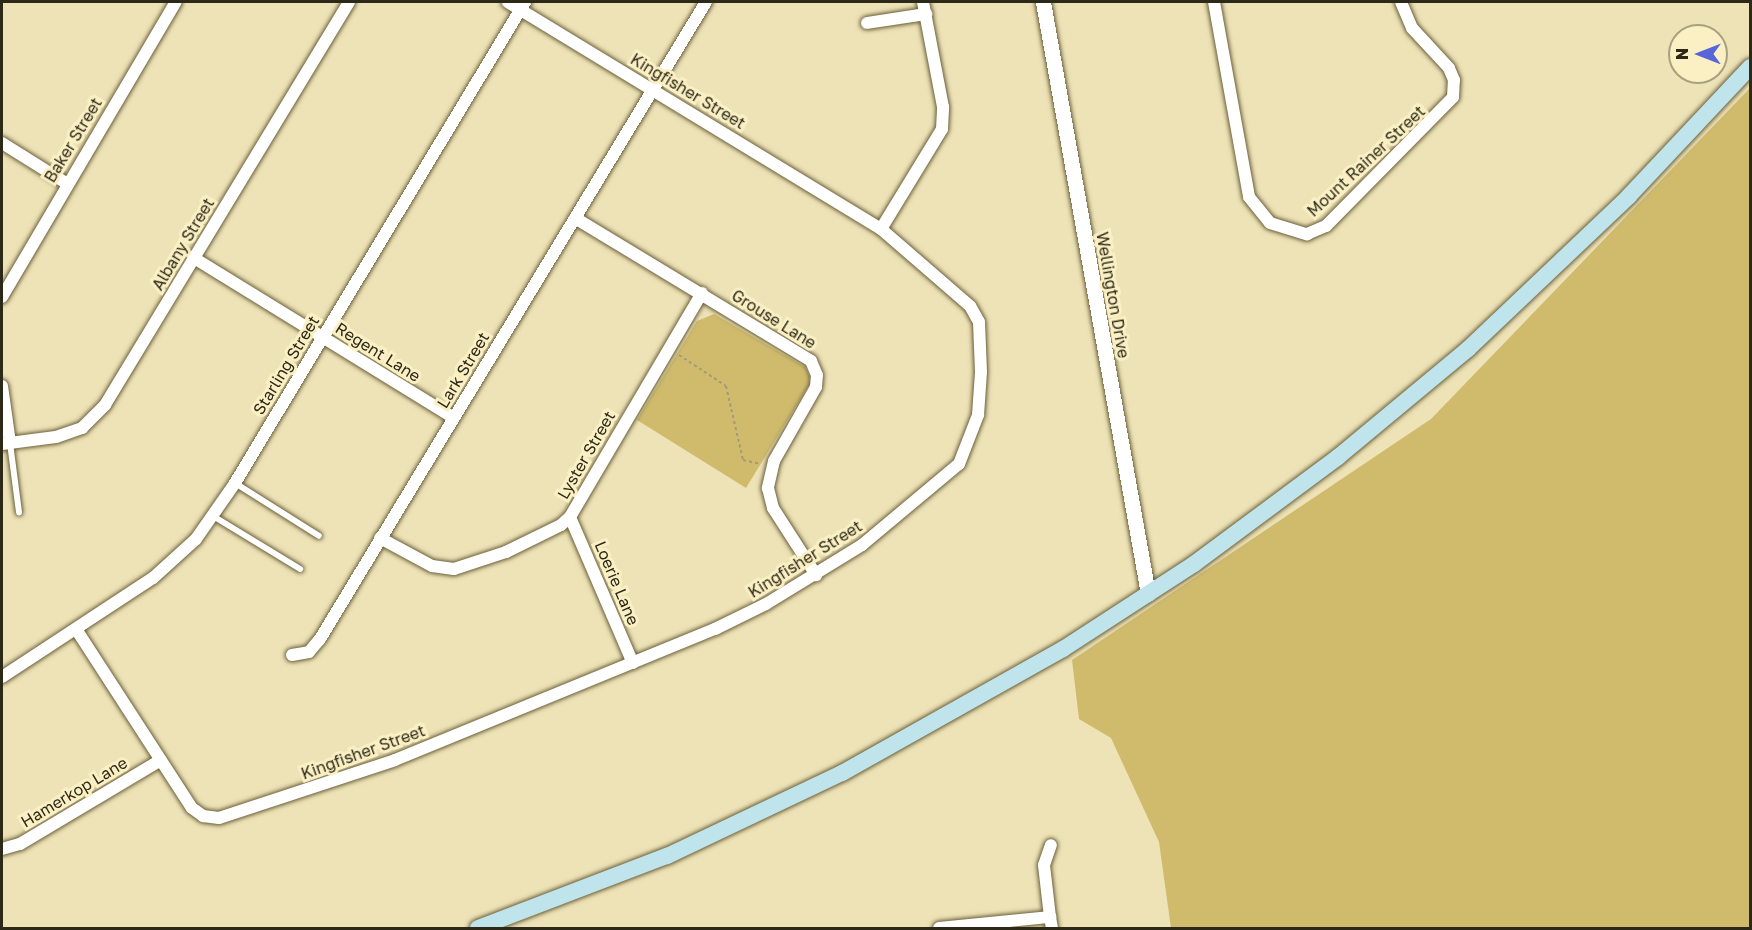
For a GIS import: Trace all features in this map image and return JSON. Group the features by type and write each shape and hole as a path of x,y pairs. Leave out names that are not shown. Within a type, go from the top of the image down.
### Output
{"main road":[{"path":"478,928 667,856 842,773 1063,649 1148,594 1272,508 1460,356 1629,196 1750,67"}],"street":[{"name":"Baker Street","path":"2,297 66,183 176,2"},
{"name":"Albany Street","path":"6,443 56,437 92,421 349,2"},
{"name":"Kingfisher Street","path":"76,629 197,813 211,819 232,816 395,760 715,629 816,576 862,545 944,480 970,443 978,415 981,334 976,315 944,280 881,229 653,89 522,5 508,2"},
{"name":"Lark Street","path":"292,655 309,652 315,647 706,2"},
{"name":"Wellington Drive","path":"1043,2 1148,594"},
{"name":"Mount Rainer Street","path":"1214,2 1249,197 1270,224 1307,234 1326,226 1453,97 1454,80 1449,68 1412,28 1401,2"},
{"name":"Starling Street","path":"2,677 76,629 181,555 213,516 522,5"},
{"path":"867,23 925,8 943,107 942,129 881,229"},
{"path":"2,143 66,183"},
{"name":"Grouse Lane","path":"575,218 702,293 811,362 815,368 816,387 774,461 768,488 773,508 816,576"},
{"name":"Regent Lane","path":"194,258 454,418"},
{"name":"Lyster Street","path":"380,538 432,566 454,569 550,533 570,517 702,293"},
{"path":"2,386 6,443"},
{"name":"Loerie Lane","path":"570,517 633,663"},
{"name":"Hamerkop Lane","path":"2,849 20,844 161,760"},
{"path":"939,928 1051,923 1044,865 1051,845"}],"lane":[{"path":"6,443 19,512"},
{"path":"235,483 319,536"},
{"path":"213,516 300,569"}],"path":[{"path":"669,348 726,386 743,460 760,464"}],"shaded area":[{"path":"1750,88 1750,928 1171,928 1159,842 1111,738 1079,719 1072,660 1431,419"},
{"path":"714,314 805,367 809,375 810,383 746,488 637,420 697,321"}]}
